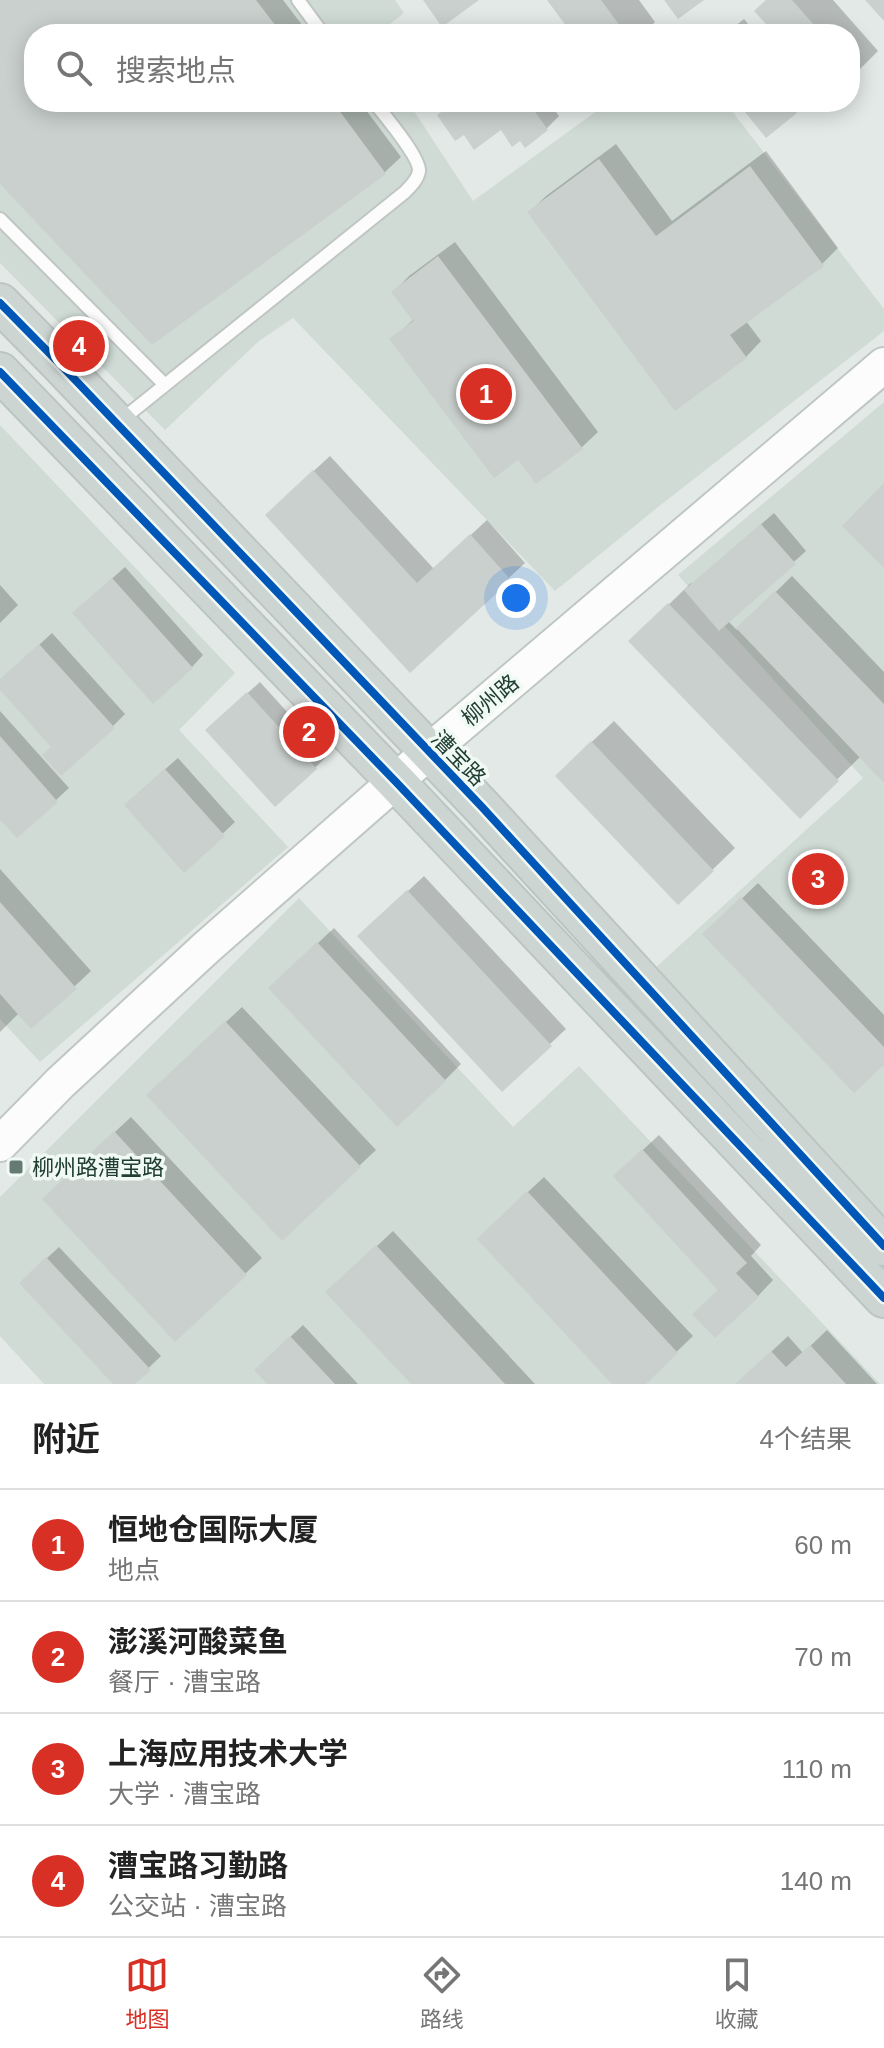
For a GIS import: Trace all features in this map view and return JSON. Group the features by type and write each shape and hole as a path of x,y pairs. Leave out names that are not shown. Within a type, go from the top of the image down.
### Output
{"main road":[{"name":"漕宝路","path":"0,303 482,807 884,1246"},
{"path":"0,372 396,782 884,1298"}],"street":[{"name":"柳州路","path":"0,1144 60,1083 207,947 884,365"}],"lane":[{"path":"298,0 316,24"},
{"path":"116,424 414,182 419,172 417,160 381,112"},
{"path":"0,219 165,385"}],"shaded area":[{"path":"0,0 395,0 404,13 390,24 24,24 24,112 415,112 473,201 595,112 733,112 884,309 884,331 555,591 293,318 259,341 165,430 0,263"},
{"path":"884,402 884,1221 653,970 863,778 678,575"},
{"path":"0,425 235,673 179,730 288,847 40,1062 0,1019"},
{"path":"299,898 513,1127 579,1066 880,1384 44,1384 0,1336 0,1197"}],"building":[{"path":"0,0 256,0 274,24 24,24 24,112 340,112 386,174 152,345 0,184"},
{"path":"423,0 479,0 446,24 440,24"},
{"path":"547,0 601,0 619,24 565,24"},
{"path":"664,0 704,0 678,19"},
{"path":"766,0 792,0 813,24 766,24 754,11"},
{"path":"865,0 884,0 884,21"},
{"path":"441,112 535,112 548,130 525,148 520,141 512,147 501,130 474,150 464,135 455,141 437,115"},
{"path":"745,112 796,112 797,113 766,138"},
{"path":"599,159 656,236 750,166 824,266 730,335 747,358 675,411 527,212"},
{"path":"438,256 583,449 536,484 518,460 494,478 389,339 413,321 391,292"},
{"path":"313,470 417,583 470,534 511,580 410,673 265,515"},
{"path":"884,483 884,568 842,526"},
{"path":"761,524 796,564 719,631 684,590"},
{"path":"112,578 193,668 153,704 72,613"},
{"path":"775,591 884,704 884,783 736,628"},
{"path":"668,603 839,781 800,819 628,641"},
{"path":"39,644 115,728 61,776 42,755 51,747 0,690 0,679"},
{"path":"247,692 317,769 275,807 205,730"},
{"path":"0,736 58,802 17,838 0,820"},
{"path":"591,741 714,871 678,905 555,776"},
{"path":"165,769 225,836 184,873 124,805"},
{"path":"407,890 552,1046 502,1092 357,936"},
{"path":"741,897 884,1047 884,1065 854,1093 702,934"},
{"path":"0,902 77,989 31,1029 0,994"},
{"path":"317,942 446,1081 397,1127 268,988"},
{"path":"225,1021 361,1167 282,1241 146,1095"},
{"path":"114,1131 247,1275 175,1342 42,1199"},
{"path":"642,1149 747,1263 736,1273 759,1297 715,1338 692,1314 718,1290 613,1176"},
{"path":"527,1191 678,1353 646,1384 612,1384 477,1239"},
{"path":"376,1245 505,1384 411,1384 325,1292"},
{"path":"46,1257 151,1370 135,1384 113,1384 19,1283"},
{"path":"290,1336 335,1384 267,1384 254,1370"},
{"path":"810,1345 846,1384 735,1384 771,1351 786,1367"}],"cycle path":[{"path":"0,303 482,807 884,1246"},
{"path":"0,372 396,782 884,1298"}],"place":[{"name":"漕宝路习勤路","path":"79,346"},
{"name":"恒地仓国际大厦","path":"486,394"},
{"name":"澎溪河酸菜鱼","path":"309,732"},
{"name":"上海应用技术大学","path":"818,879"},
{"name":"柳州路漕宝路","path":"16,1167"}]}
